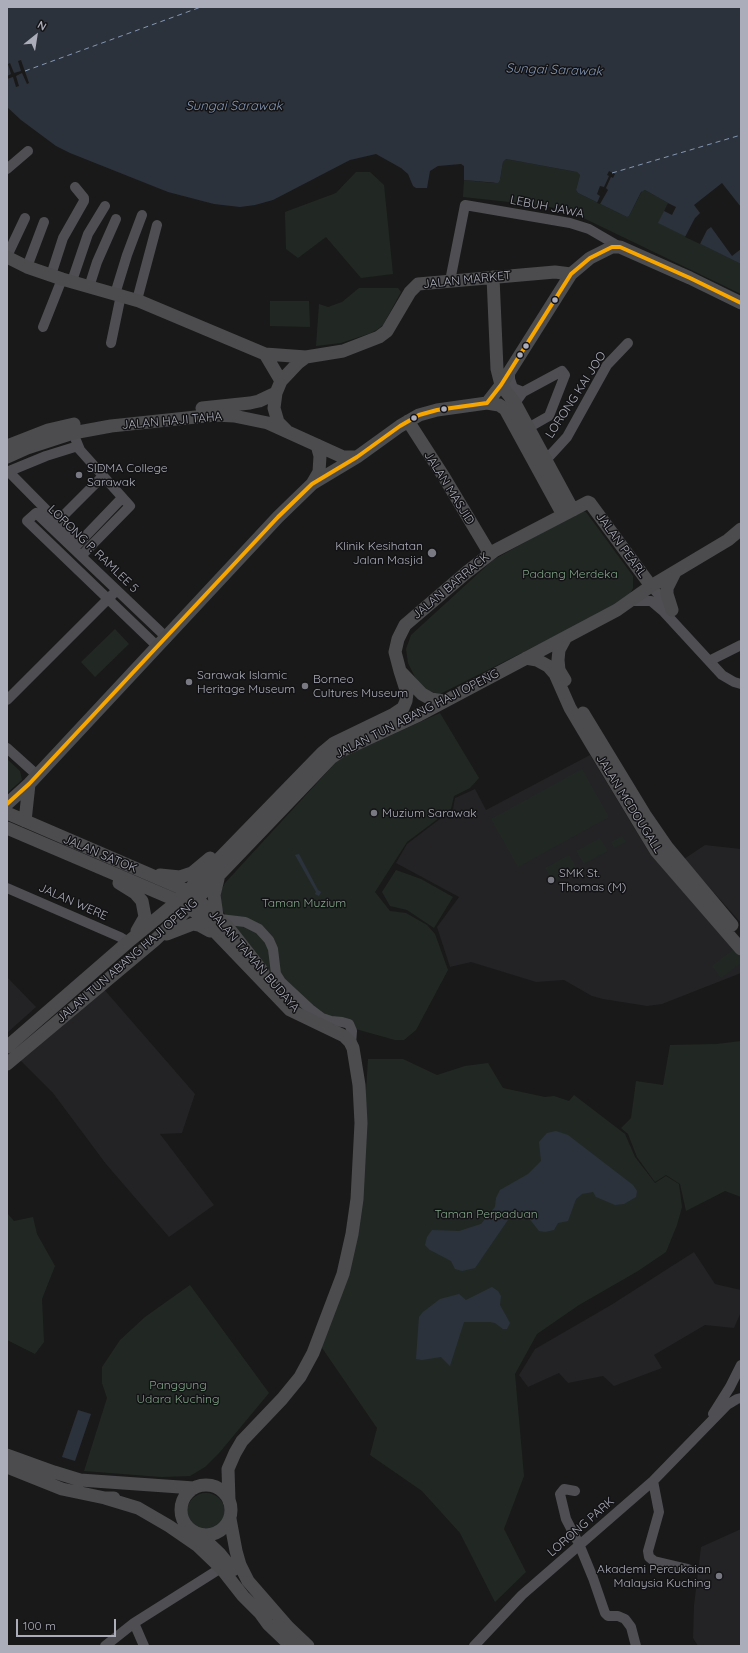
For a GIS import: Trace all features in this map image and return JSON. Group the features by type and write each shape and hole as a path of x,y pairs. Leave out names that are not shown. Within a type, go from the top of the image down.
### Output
{"main road":[{"path":"487,403 510,372 571,274 590,258 604,250 612,247 620,247 690,278 741,303"},
{"name":"JALAN MARKET","path":"7,256 27,267 62,279 137,300 265,354 306,357 343,351 379,337 387,331 410,292 418,284 555,272 571,274"},
{"path":"555,272 559,284 559,294"},
{"path":"493,277 497,369 501,385 519,398 528,428 568,512"},
{"path":"265,354 279,387"},
{"path":"289,432 278,422 274,408 279,387 298,363 306,357"},
{"path":"497,369 504,374 510,372"},
{"name":"JALAN HAJI TAHA","path":"7,446 48,430 80,422 140,414 250,403 259,401 279,387"},
{"path":"8,811 33,779 162,643 278,517 312,484 357,457 408,421 436,410 487,403 499,404 505,409 568,512"},
{"name":"JALAN HAJI TAHA","path":"7,457 27,448 74,432 111,426 215,415 234,416 262,422 289,432 343,457 357,457"},
{"name":"JALAN MASJID","path":"408,421 444,477 490,554"},
{"path":"312,484 319,472 320,456 317,445"},
{"name":"JALAN BARRACK","path":"444,701 431,699 422,694 400,671 395,652 398,639 405,625 490,554 586,502 590,503"},
{"name":"JALAN PEARL","path":"590,503 651,586"},
{"name":"JALAN TUN ABANG HAJI OPENG","path":"7,1064 155,940 194,904 219,875 331,758 341,751 419,715 617,610 632,601 651,586 728,540 741,529"},
{"path":"672,610 667,594 667,588 675,572"},
{"name":"JALAN MCDOUGALL","path":"566,637 559,650 558,660 560,670 579,706 645,815 667,847 741,936"},
{"name":"JALAN MCDOUGALL","path":"526,658 537,660 548,666 555,674 570,708 656,850 741,949"},
{"name":"JALAN TUN ABANG HAJI OPENG","path":"7,1047 128,942 178,901 322,753 334,743 394,714 403,708 406,701 406,693 400,671"},
{"path":"25,821 33,779"},
{"name":"JALAN SATOK","path":"8,811 25,821 188,890"},
{"path":"144,872 180,877 192,872 251,826"},
{"name":"JALAN SATOK","path":"7,828 178,901"},
{"path":"93,865 135,893 142,901 145,917 139,928 128,942"},
{"path":"219,875 214,895 219,918"},
{"name":"JALAN TAMAN BUDAYA","path":"188,890 194,904 196,914 280,1001 290,1010 308,1020 341,1034 351,1044"},
{"name":"JALAN TAMAN BUDAYA","path":"178,901 194,904 219,918 256,965 294,1005 301,1015"},
{"path":"155,940 182,927 192,924 199,925 216,934"},
{"path":"308,1646 288,1627 248,1581 238,1558 230,1519 231,1510 229,1501 228,1469 242,1441 282,1399 300,1377 313,1354 343,1274 352,1234 357,1199 361,1123 359,1085 354,1048 351,1044"},
{"path":"7,1455 80,1480 200,1486 220,1490 229,1501"},
{"path":"7,1467 62,1489 105,1498 138,1508 169,1526 198,1546 221,1568 243,1596 259,1612"},
{"path":"228,1469 183,1498 181,1505 182,1520 192,1532 200,1535 220,1554 268,1624 290,1646"},
{"path":"105,1498 124,1498 139,1503 186,1526"},
{"path":"200,1535 214,1534 221,1531 230,1519"}],"street":[{"path":"7,169 28,151"},
{"path":"62,279 63,238 84,201 84,198 75,187"},
{"name":"LEBUH JAWA","path":"450,281 465,205 570,223 589,229 620,247"},
{"path":"43,327 62,279 105,206"},
{"path":"111,343 126,255 142,215"},
{"path":"7,256 25,218"},
{"path":"89,287 96,262 116,219"},
{"path":"27,267 44,222"},
{"path":"137,300 157,225"},
{"name":"LORONG KAI JOO","path":"545,461 567,437 607,365 628,343"},
{"path":"510,372 510,379 513,388 519,398 562,371 566,375 549,416 528,428"},
{"path":"74,432 78,446 122,498 78,549 57,522 8,471 46,456 78,446"},
{"path":"57,522 102,476"},
{"name":"LORONG P. RAMLEE 5","path":"36,513 78,549 117,590 162,643 108,599 27,521 36,513"},
{"path":"651,586 713,659 727,672 741,678"},
{"path":"7,700 117,590"},
{"path":"632,601 650,601 664,612 722,675 741,684"},
{"path":"713,659 741,645"},
{"path":"7,748 33,779"},
{"name":"JALAN WERE","path":"7,888 120,937 128,942"},
{"path":"219,918 245,922 259,929 269,940 273,949 276,974 281,982 322,1018 349,1024 352,1031 351,1044"},
{"path":"704,1427 730,1387 741,1365"},
{"path":"704,1427 727,1405 741,1398"},
{"name":"LORONG PARK","path":"474,1646 522,1595 652,1481 704,1427"},
{"path":"652,1481 659,1512 648,1552 649,1556 654,1561 688,1569"},
{"path":"574,1491 564,1489 560,1494 566,1519 579,1544 605,1613 608,1616 618,1616 625,1619 631,1627 636,1646"},
{"path":"105,1646 134,1622 221,1568"},
{"path":"134,1622 144,1646"}],"shaded area":[{"name":"SMK St. Thomas (M)","path":"590,755 650,854 741,954 741,973 662,1004 647,1006 592,996 564,980 536,982 471,962 450,967 437,927 459,897 396,863 407,844 453,809 455,798 475,789 486,810"},
{"path":"705,845 741,849 741,923 684,859"},
{"path":"7,977 36,1007 7,1033"},
{"path":"102,987 195,1094 182,1133 160,1134 214,1205 169,1237 106,1164 53,1093 18,1058"},
{"path":"694,1252 715,1284 741,1290 741,1312 734,1328 705,1325 654,1355 662,1368 614,1386 603,1376 568,1383 559,1373 528,1387 519,1375 535,1349 611,1305"},
{"name":"Akademi Percukaian Malaysia Kuching","path":"741,1529 741,1646 698,1646 693,1638 694,1605 701,1547"}],"green space":[{"path":"506,159 577,172 580,175 576,190 578,193 627,217 629,216 642,191 645,190 668,203 659,223 741,264 741,294 571,212 546,206 463,197 464,180 493,183 500,180 503,162"},
{"path":"356,172 370,172 384,185 393,274 361,278 326,237 298,258 286,249 285,212 336,193"},
{"path":"359,288 398,288 401,292 383,325 378,329 371,333 341,343 316,346 319,304 328,307 342,302"},
{"path":"270,301 309,301 310,327 270,326"},
{"name":"Padang Merdeka","path":"581,511 586,512 633,576 633,588 628,598 617,605 440,694 425,690 417,681 408,663 406,649 411,635 493,560"},
{"path":"115,629 129,644 95,677 81,662"},
{"name":"Taman Muzium","path":"440,713 479,778 470,788 454,796 451,809 407,842 375,892 390,911 406,913 427,925 435,934 448,970 416,1030 404,1040 395,1040 320,1019 306,1012 294,1002 262,966 233,927 221,908 219,895 225,883 339,759"},
{"path":"7,759 20,771 22,780 7,793"},
{"path":"582,769 609,817 518,867 491,819"},
{"path":"622,836 626,842 614,848 611,842"},
{"path":"600,838 608,851 584,864 576,851"},
{"path":"569,855 577,869 553,882 545,868"},
{"path":"396,870 421,879 453,897 434,928 407,910 390,906 382,892"},
{"path":"734,949 741,958 741,963 721,978 712,966"},
{"path":"741,1041 741,1197 725,1191 686,1211 680,1184 666,1175 655,1182 637,1157 628,1134 621,1128 631,1118 636,1081 663,1085 670,1045 717,1044"},
{"name":"Taman Perpaduan","path":"368,1059 403,1059 437,1075 465,1066 488,1063 503,1088 545,1097 554,1096 569,1101 574,1095 625,1134 635,1157 655,1183 666,1176 679,1184 682,1207 677,1225 666,1252 638,1271 579,1305 537,1334 515,1374 524,1476 504,1529 526,1572 495,1602 460,1533 422,1491 370,1455 377,1428 318,1342 359,1205"},
{"path":"7,1213 14,1221 33,1217 37,1234 55,1266 42,1299 44,1342 35,1354 7,1340"},
{"name":"Panggung Udara Kuching","path":"190,1285 269,1393 220,1452 205,1467 190,1476 161,1477 84,1471 107,1398 102,1383 102,1367 120,1340 145,1317"},
{"path":"202,1493 210,1493 220,1498 224,1505 224,1519 220,1526 210,1531 202,1531 192,1526 190,1523 187,1516 187,1508 192,1498 195,1496"}],"water":[{"name":"Sungai Sarawak","path":"7,7 741,7 741,264 658,223 668,203 645,190 641,192 629,216 627,217 578,193 576,190 580,175 577,172 506,159 503,162 500,180 498,183 464,180 464,166 461,164 438,166 430,171 427,188 416,188 413,186 408,174 401,168 376,154 350,160 273,200 255,205 240,207 214,204 168,192 56,146 21,120 7,107"},
{"path":"299,854 318,890 321,892 319,896 315,894 316,892 295,855"},
{"path":"556,1131 568,1135 633,1185 637,1191 636,1197 624,1204 615,1205 596,1197 593,1192 582,1194 576,1199 568,1221 558,1223 554,1230 545,1232 539,1231 528,1217 518,1213 512,1214 475,1268 462,1271 455,1269 451,1261 430,1250 425,1245 427,1237 432,1230 459,1231 481,1224 495,1207 496,1198 500,1190 528,1174 541,1161 539,1142 547,1133"},
{"path":"492,1287 498,1291 501,1296 500,1305 510,1323 507,1329 503,1329 495,1323 490,1322 464,1322 450,1366 441,1357 422,1360 416,1359 419,1317 423,1312 440,1299 459,1294 466,1300"},
{"path":"78,1410 91,1414 75,1461 62,1457"}],"pier":[{"path":"21,60 29,83 27,84 22,73 16,76 19,86 16,87 13,77 7,79 7,76 11,74 8,64 10,63 14,73 21,71 18,61"},
{"path":"609,171 615,174 613,178 611,177 606,188 608,190 600,204 597,203 600,196 597,194 600,186 604,187 609,176 607,175"},
{"path":"722,183 741,207 741,249 732,256 711,227 707,230 700,244 685,237 695,218 700,213 694,205"},
{"path":"668,203 676,207 672,215 664,211"}],"ferry route":[{"path":"25,71 201,7"},
{"path":"612,173 741,135"}],"transit line":[{"path":"7,804 29,784 278,517 312,484 357,457 400,426 419,415 437,410 487,403 501,385 571,274 590,258 612,247 620,247 690,278 741,303"}],"place":[{"name":"SIDMA College Sarawak","path":"79,475"},
{"name":"Klinik Kesihatan Jalan Masjid","path":"432,553"},
{"name":"Sarawak Islamic Heritage Museum","path":"189,682"},
{"name":"Borneo Cultures Museum","path":"305,686"},
{"name":"Muzium Sarawak","path":"374,813"},
{"name":"SMK St. Thomas (M)","path":"551,880"},
{"name":"Akademi Percukaian Malaysia Kuching","path":"719,1576"}]}
